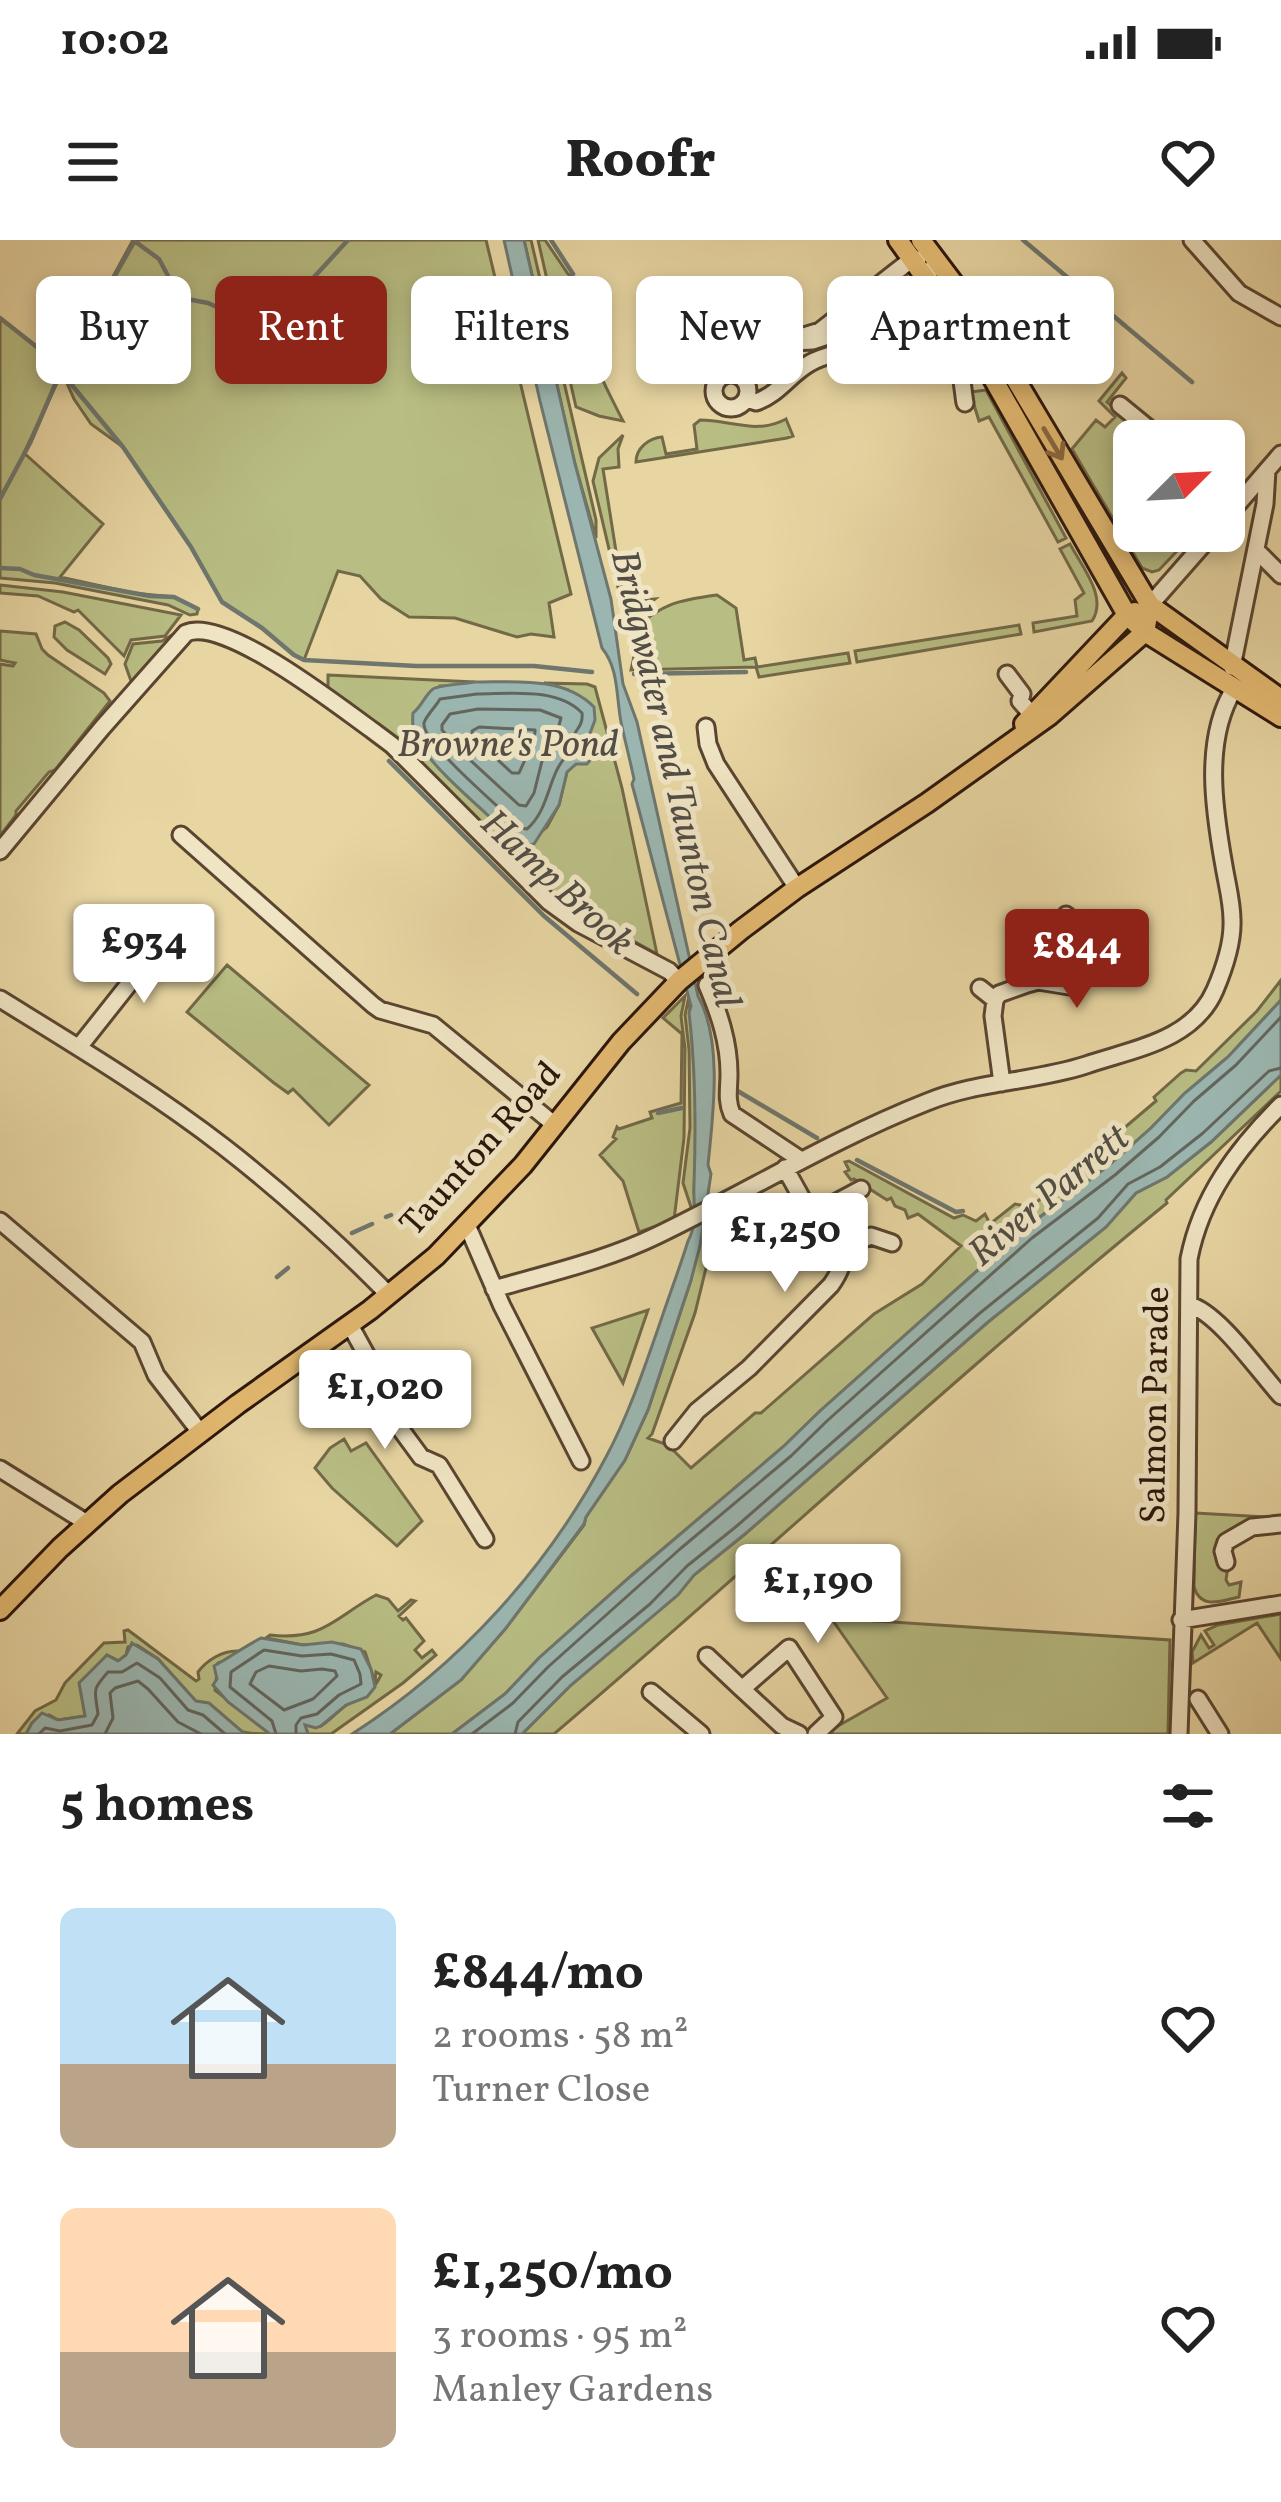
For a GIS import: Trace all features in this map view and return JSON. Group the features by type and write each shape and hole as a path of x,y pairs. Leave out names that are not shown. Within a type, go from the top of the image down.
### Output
{"main road":[{"path":"898,240 924,276"},
{"path":"921,240 976,313 1150,605 1281,699"},
{"path":"996,384 1127,615 1145,632 1281,717"},
{"path":"998,752 1127,615 1150,605"},
{"path":"797,889 1049,716 1145,632 1150,605"},
{"name":"Taunton Road","path":"0,1610 87,1523 200,1432 388,1295 467,1226 673,987 797,889"}],"street":[{"path":"1192,240 1239,293 1281,317"},
{"path":"803,337 820,331 912,259 935,259 927,276"},
{"path":"747,399 766,399 812,362 827,356 921,340 941,343 954,354 965,403"},
{"path":"717,384 714,393 729,408 747,399 745,384"},
{"path":"1120,405 1138,420"},
{"path":"1245,497 1274,462"},
{"path":"1232,667 1274,462"},
{"path":"1256,550 1281,574"},
{"path":"1150,605 1197,552"},
{"path":"0,851 186,633 205,630 245,644 372,730 549,902 578,923 669,971 673,987"},
{"path":"1007,674 1032,716"},
{"path":"494,1289 612,1252 680,1224 847,1135 958,1090 1061,1073 1174,1035 1196,1020 1212,996 1233,923 1214,777 1223,708 1234,689"},
{"path":"706,727 716,764 797,889"},
{"path":"182,835 373,1005 433,1025 555,1125"},
{"path":"1002,1083 993,1016 999,994 1039,981 1069,986 1094,976 1066,915"},
{"path":"79,1048 141,970"},
{"path":"674,1441 697,1412 749,1368 831,1285 844,1258 843,1246 833,1231 805,1204 793,1164 731,1114 721,1018 706,985"},
{"path":"980,988 995,1000"},
{"path":"0,999 166,1105 277,1189 388,1295"},
{"name":"Salmon Parade","path":"1180,1734 1189,1259 1204,1207 1233,1158 1281,1105"},
{"path":"814,1214 861,1189"},
{"path":"0,1221 142,1342 156,1375 200,1432"},
{"path":"467,1226 581,1461"},
{"path":"843,1246 871,1236 892,1243"},
{"path":"1189,1305 1215,1320 1281,1396"},
{"path":"350,1324 367,1356 374,1385 396,1423 422,1456 439,1466 485,1539"},
{"path":"0,1469 87,1523"},
{"path":"1226,1562 1226,1542 1239,1532 1281,1524"},
{"path":"1181,1620 1281,1604"},
{"path":"707,1656 742,1689 782,1726 815,1734 833,1717 789,1648 742,1689"},
{"path":"651,1692 701,1734"},
{"path":"1198,1699 1220,1734"}],"green space":[{"path":"133,240 486,240 495,276 411,276 411,384 521,384 571,594 549,603 554,637 517,637 455,618 409,617 381,599 360,576 338,571 304,660 222,602 123,447 91,424 67,384 191,384 191,276 113,276"},
{"path":"524,240 531,240 539,276 532,276"},
{"path":"538,240 545,240 571,276 546,276"},
{"path":"0,318 36,346 36,384 56,384 24,453 103,524 60,577 174,597 198,609 197,614 55,583 0,578"},
{"path":"1122,373 1126,378 1107,402 1129,420 1113,420 1113,519 1072,449 1096,420 1105,427 1115,417 1099,401"},
{"path":"557,384 564,384 596,520 596,538"},
{"path":"571,384 605,384 623,421 599,416 576,407"},
{"path":"986,390 1066,538 1058,542 989,417 979,421 970,392"},
{"path":"786,419 793,436 787,438 636,462 641,448 657,438 662,437 666,454 697,449 694,425 700,420 765,426"},
{"path":"623,435 619,467 603,469 624,602 655,599 632,617 625,617 593,481 599,458"},
{"path":"1070,544 1092,582 1096,612 1092,621 1034,632 1033,623 1077,616 1075,600 1084,593 1060,549"},
{"path":"1133,552 1176,552 1159,570 1142,568"},
{"path":"0,585 181,615 165,636 131,640 124,656 78,610 38,596 0,593"},
{"path":"717,595 736,608 744,660 755,658 757,667 848,653 850,663 759,677 756,667 631,670 633,631 643,622 672,604"},
{"path":"65,622 108,658 111,664 105,674 54,637 55,626"},
{"path":"1019,625 1021,634 857,662 855,651"},
{"path":"0,631 36,634 48,655 110,701 0,836 0,664 15,663 0,660"},
{"path":"172,635 131,681 125,664 133,644"},
{"path":"328,675 475,682 440,686 420,746 523,847 547,827 559,805 567,772 589,752 580,745 568,690 544,683 595,687 657,954 561,901 478,821 328,692"},
{"path":"227,965 369,1085 329,1125 293,1089 288,1093 274,1083 187,1012"},
{"path":"1281,980 1281,1000 1151,1128 1024,1229 783,1447 539,1658 505,1694 452,1734 390,1734 461,1680 506,1628 584,1525 625,1460 648,1410 691,1280 703,1223 719,1215 695,1313 648,1438 668,1445 691,1468 874,1314 922,1284 961,1246 918,1214 908,1218 891,1198 851,1180 845,1162 954,1218 963,1215 976,1221 985,1214 990,1224 1015,1204 1031,1207 1156,1101 1154,1097 1181,1073 1196,1071 1257,1011"},
{"path":"685,996 681,1016 685,1048 684,1138 674,1220 639,1232 623,1181 600,1155 616,1139 617,1127 652,1118 650,1112 681,1103 682,1034 663,1018"},
{"path":"689,996 697,1113 693,1213 683,1183 690,1128 685,1015"},
{"path":"1281,1075 1281,1091 1167,1203 554,1734 522,1734 694,1575 1106,1227 1136,1193 1167,1177 1211,1142"},
{"path":"648,1310 623,1383 592,1328"},
{"path":"344,1439 351,1451 366,1443 422,1521 397,1546 315,1468"},
{"path":"1195,1513 1266,1517 1234,1528 1217,1546 1229,1585 1241,1582 1239,1597 1212,1602 1197,1594"},
{"path":"376,1595 388,1599 398,1611 415,1601 399,1616 424,1641 415,1650 422,1658 432,1650 436,1655 331,1734 308,1734 304,1724 321,1726 369,1692 381,1675 376,1672 375,1682 365,1652 343,1644 303,1645 266,1638 316,1631"},
{"path":"1281,1614 1281,1659 1257,1623 1193,1663 1192,1652 1201,1635 1209,1648 1214,1645 1205,1631"},
{"path":"831,1618 1170,1640 1168,1734 833,1734 838,1726 887,1698"},
{"path":"124,1631 196,1681 210,1660 237,1651 233,1658 218,1663 215,1690 270,1734 239,1731 214,1709 196,1702 158,1659 137,1645 128,1647 119,1661 107,1655 87,1678 83,1688 86,1716 58,1720 49,1715 32,1723 26,1734 17,1734 35,1711 56,1700 65,1683 104,1643 125,1642"}],"water":[{"path":"504,240 524,240 532,276 512,276"},
{"path":"536,384 557,384 611,599 623,684 637,722 698,996 711,1034 711,1174 691,1280 648,1410 625,1460 584,1524 461,1680 390,1734 352,1734 463,1646 556,1538 622,1424 694,1221 691,1006 632,784 614,674 602,648"},
{"name":"Browne's Pond","path":"475,682 553,685 594,707 589,736 580,744 591,759 567,772 559,805 534,844 522,847 466,796 426,754 415,734 413,713 433,689"},
{"name":"River Parrett","path":"1281,1000 1281,1075 1211,1142 1167,1177 1136,1193 1106,1227 694,1575 678,1595 571,1685 522,1734 452,1734 505,1694 539,1658 783,1447 1024,1229 1151,1128"},
{"path":"261,1638 303,1645 332,1642 361,1649 375,1687 321,1726 305,1725 308,1734 270,1734 213,1685 217,1679 214,1666"},
{"path":"132,1643 158,1659 196,1701 209,1703 245,1734 26,1734 42,1713 58,1720 85,1716 79,1683 107,1655 118,1661 126,1655"}],"waterway":[{"path":"133,240 159,259 182,298 230,313 259,340 277,326 294,299 348,240"},
{"path":"551,240 573,274"},
{"path":"1023,240 1192,382"},
{"path":"0,499 61,371 134,242"},
{"path":"0,318 47,355 123,447 222,602 294,655 304,660 592,672"},
{"name":"Hamp Brook","path":"0,568 174,597 198,609"},
{"name":"Bridgwater and Taunton Canal","path":"634,674 746,672"},
{"name":"Hamp Brook","path":"389,761 544,916 637,994"},
{"name":"Hamp Brook","path":"736,1090 817,1138"},
{"path":"658,1113 682,1108"},
{"name":"Hamp Brook","path":"857,1160 956,1212 963,1211"},
{"path":"386,1217 391,1215"},
{"path":"352,1233 372,1224"},
{"path":"277,1277 288,1268"}]}
